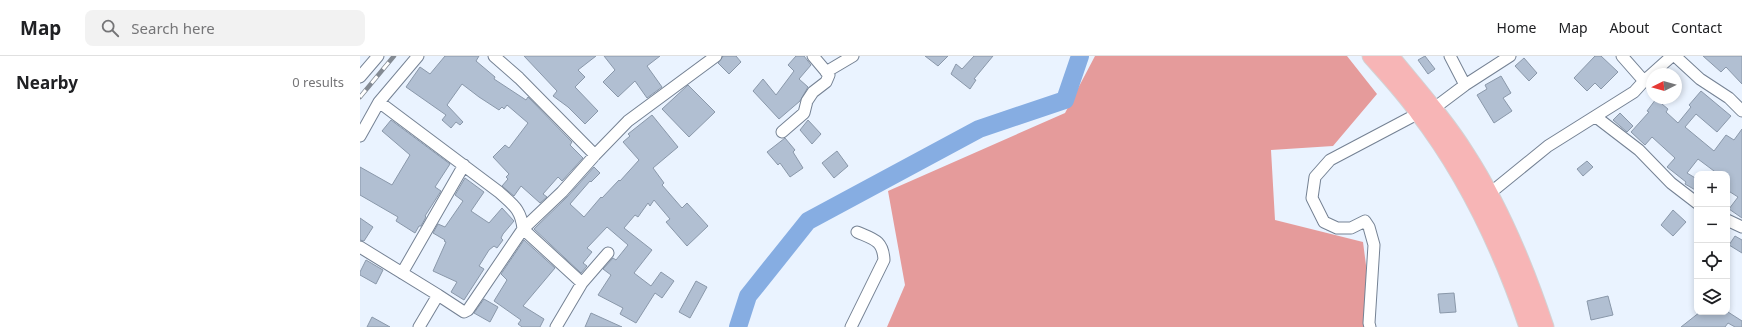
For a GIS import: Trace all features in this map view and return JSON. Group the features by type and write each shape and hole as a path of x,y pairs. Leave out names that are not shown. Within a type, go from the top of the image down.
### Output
{"main road":[{"path":"1371,56 1466,153 1515,245 1545,327"},
{"path":"1390,56 1426,111 1454,165 1480,208 1506,265 1528,327"}],"street":[{"path":"360,77 378,56"},
{"path":"360,136 380,102 418,56"},
{"path":"494,56 519,78 595,154"},
{"path":"360,247 464,312 468,310 523,229 562,192 595,154 628,121 716,56"},
{"path":"782,132 804,112 810,96 826,82 829,75 813,56"},
{"path":"826,72 852,56"},
{"path":"1450,56 1465,85"},
{"path":"1370,327 1370,293 1374,245 1369,227 1365,221 1351,228 1337,228 1324,222 1312,198 1315,177 1330,160 1426,111 1510,56"},
{"path":"1622,56 1644,81"},
{"path":"1489,194 1548,146 1634,92 1644,81 1674,56 1700,79 1729,98 1742,111"},
{"path":"380,102 464,165 516,208 522,217 523,229 582,283"},
{"path":"1596,117 1639,150 1671,183 1694,201"},
{"path":"402,273 464,165"},
{"path":"1730,221 1742,227"},
{"path":"851,327 884,260 883,251 878,242 857,232"},
{"path":"556,327 582,283 608,253"},
{"path":"419,327 438,295"}],"shaded area":[{"path":"1095,56 1347,56 1377,94 1333,146 1271,150 1275,220 1363,242 1374,327 887,327 905,285 888,191 1065,113"}],"building":[{"path":"445,56 479,56 476,61 495,77 494,79 526,100 528,97 572,142 570,145 583,158 562,181 558,177 543,194 547,197 540,203 521,186 514,196 502,186 508,179 506,177 509,174 493,157 505,145 509,148 528,123 507,105 504,109 502,107 499,110 462,84 447,105 463,122 460,125 456,122 451,128 442,120 446,115 406,87 420,67 430,74"},
{"path":"524,56 596,56 578,70 585,77 575,87 598,111 585,124 568,107 553,96 557,91"},
{"path":"604,56 660,56 647,66 662,87 647,98 635,81 618,97 603,82 615,70"},
{"path":"723,56 736,56 741,62 729,74 718,63"},
{"path":"796,56 804,56 811,65 799,79 808,87 800,101 779,119 753,91 763,79 776,95 794,71 788,65"},
{"path":"925,56 948,56 938,66"},
{"path":"974,56 993,56 974,79 976,80 970,89 951,74 956,64 962,69"},
{"path":"1425,56 1435,69 1428,74 1418,60"},
{"path":"1595,56 1601,56 1618,72 1601,89 1595,83 1587,91 1574,78"},
{"path":"1703,56 1742,56 1742,84 1726,67 1721,72"},
{"path":"1524,58 1537,73 1529,81 1515,66"},
{"path":"1501,76 1511,93 1503,98 1512,111 1494,123 1477,95 1487,89 1485,85"},
{"path":"688,85 715,112 689,137 662,109"},
{"path":"1701,91 1731,116 1717,132 1696,114 1685,127 1714,151 1726,135 1734,140 1742,129 1742,218 1730,210 1738,197 1730,192 1730,171 1714,171 1698,159 1687,173 1694,177 1694,189 1685,184 1686,182 1667,167 1675,158 1652,137 1645,145 1631,132 1649,112 1647,111 1652,104 1662,104 1668,109 1666,112 1678,123 1691,107 1689,105"},
{"path":"1620,113 1633,126 1627,132 1613,120"},
{"path":"652,115 678,147 653,168 664,183 662,185 682,208 687,203 708,226 687,246 666,222 670,219 654,200 650,206 648,203 638,217 635,215 624,228 652,250 634,273 651,286 661,272 674,281 662,298 655,293 636,323 620,314 623,308 598,295 611,275 603,269 613,258 616,260 628,245 607,227 587,248 592,252 583,263 587,266 581,273 534,229 567,197 594,167 600,173 591,182 590,181 570,204 584,217 601,197 602,198 619,180 620,181 639,160 623,142 630,136 628,134"},
{"path":"391,120 450,164 435,187 441,191 425,216 426,217 421,226 419,226 415,233 396,221 398,217 360,195 360,167 392,185 410,155 382,131"},
{"path":"808,120 821,134 812,144 800,130"},
{"path":"785,138 795,150 793,152 803,168 790,177 780,163 778,165 767,152"},
{"path":"837,151 848,166 834,178 822,163"},
{"path":"1587,161 1593,167 1583,176 1577,169"},
{"path":"465,178 484,192 471,211 489,223 502,208 514,221 503,234 501,238 503,240 497,248 494,246 489,250 479,266 484,269 464,300 451,292 457,282 433,271 446,242 433,233 438,224 445,227 463,201 455,195"},
{"path":"1673,210 1686,222 1673,236 1661,225"},
{"path":"360,218 373,227 364,241 360,240"},
{"path":"1735,236 1742,240 1742,253 1730,246"},
{"path":"524,240 555,268 523,306 544,319 540,327 522,327 518,324 521,320 494,301 507,280 501,274"},
{"path":"366,260 383,270 376,284 360,275"},
{"path":"696,281 707,287 690,318 679,312"},
{"path":"1454,293 1456,312 1440,313 1438,294"},
{"path":"1608,296 1613,315 1591,320 1587,301"},
{"path":"484,299 498,307 490,322 474,313"},
{"path":"591,313 622,327 585,327"},
{"path":"1730,313 1742,321 1742,327 1735,327 1728,323 1725,327 1681,327 1696,315 1730,315"},
{"path":"372,317 390,327 367,327"}],"waterway":[{"path":"738,327 748,296 808,221 979,129 1065,100 1080,56"}],"railway":[{"path":"360,97 394,56"}]}
